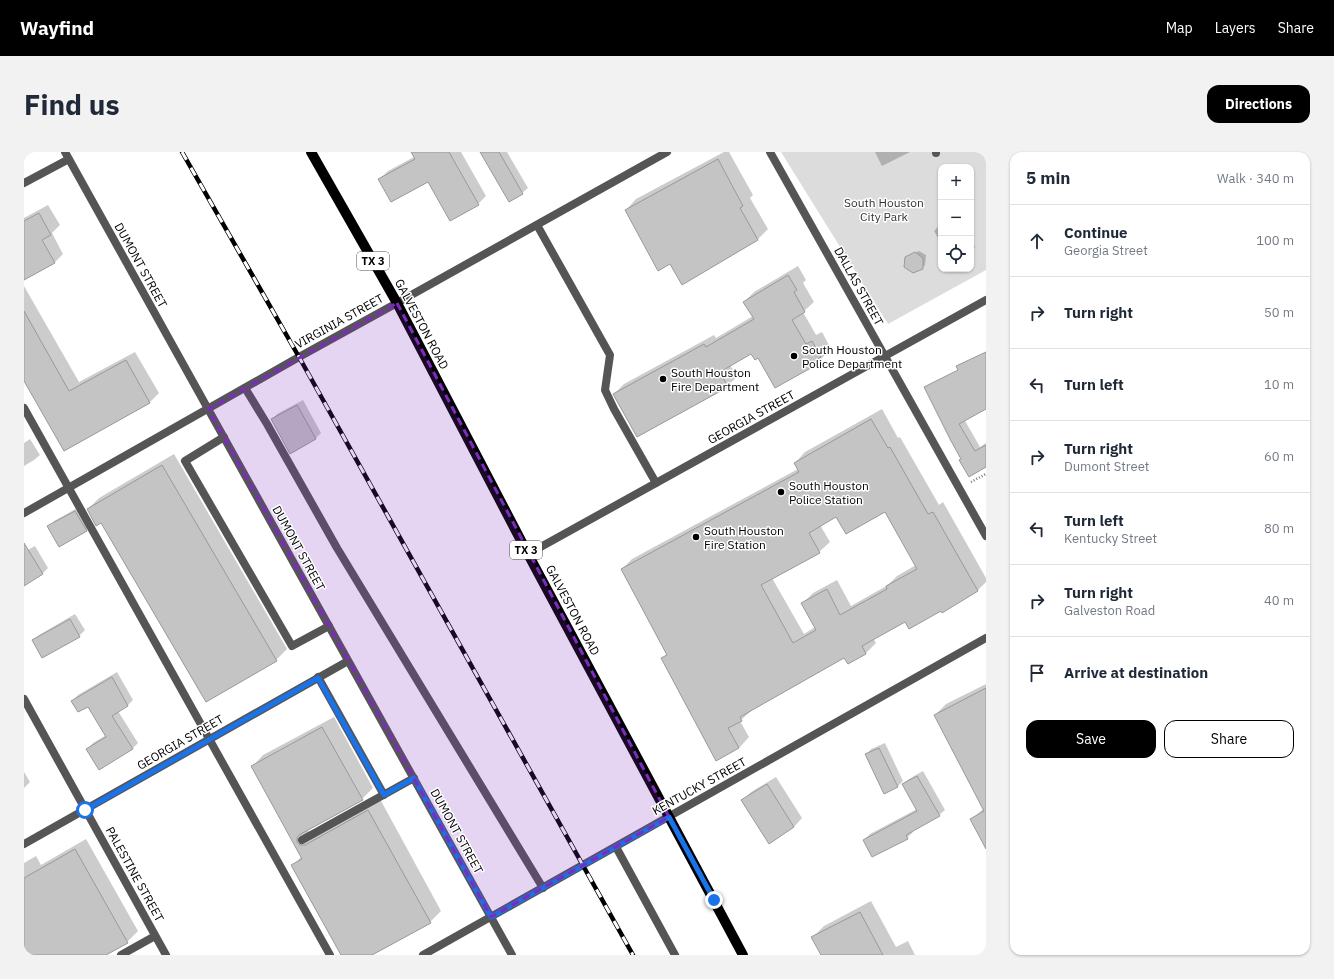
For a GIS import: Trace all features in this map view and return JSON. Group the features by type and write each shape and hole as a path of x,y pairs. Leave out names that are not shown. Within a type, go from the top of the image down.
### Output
{"main road":[{"name":"GALVESTON ROAD","path":"311,152 397,303 528,554 743,955"}],"street":[{"name":"VIRGINIA STREET","path":"24,513 666,152"},
{"name":"DALLAS STREET","path":"770,152 986,536"},
{"path":"24,183 67,155"},
{"name":"DUMONT STREET","path":"67,155 512,955"},
{"path":"537,225 610,355 604,390 656,483"},
{"name":"GEORGIA STREET","path":"528,554 986,300"},
{"path":"245,388 337,548 543,888"},
{"path":"24,408 330,955"},
{"path":"224,437 185,461 292,646 329,626"},
{"name":"KENTUCKY STREET","path":"423,955 986,638"},
{"name":"GEORGIA STREET","path":"24,844 348,661"},
{"path":"318,678 384,795"},
{"name":"PALESTINE STREET","path":"24,699 166,955"},
{"path":"302,840 414,778"},
{"path":"616,847 675,955"},
{"path":"121,955 155,936"}],"path":[{"path":"960,488 986,474"}],"highlighted area":[{"path":"397,303 669,817 491,917 208,409"}],"green space":[{"name":"South Houston City Park","path":"781,152 986,152 986,270 888,324"}],"building":[{"path":"411,152 449,152 479,205 450,221 428,182 391,202 378,179 415,159"},
{"path":"480,152 499,152 523,194 509,202"},
{"path":"718,159 743,206 740,208 758,240 682,285 670,264 658,271 625,210"},
{"path":"39,213 51,235 42,240 55,263 24,280 24,221"},
{"path":"915,252 923,258 923,269 913,273 904,267 905,257"},
{"path":"788,275 797,290 794,292 805,312 792,320 806,344 812,341 821,357 816,360 818,364 775,388 758,358 755,360 751,354 720,372 728,387 637,437 613,394 704,344 706,347 754,319 743,302"},
{"path":"24,311 69,391 126,360 150,403 64,451 24,381"},
{"path":"986,352 986,409 959,424 975,451 986,445 986,467 969,477 959,460 961,459 924,387 958,370 956,366"},
{"path":"297,405 316,439 290,454 271,419"},
{"path":"871,419 888,448 890,447 928,514 933,512 978,591 942,613 941,611 909,629 905,622 862,646 866,654 848,664 844,658 740,717 742,721 728,728 739,748 716,761 661,658 667,655 621,569 799,472 794,463","holes":["885,512 917,569 886,586 887,589 840,615 827,589 801,603 816,630 793,643 761,585 820,553 809,533 836,517 846,534"]},
{"path":"162,465 277,661 206,702 101,523 96,526 87,509"},
{"path":"75,511 87,531 59,547 47,526"},
{"path":"24,543 43,574 24,586"},
{"path":"70,619 80,637 42,658 32,640"},
{"path":"112,677 128,706 112,716 133,749 99,770 86,749 106,737 88,707 78,712 71,701"},
{"path":"986,688 986,849 970,819 984,811 934,715"},
{"path":"322,727 363,800 299,835 297,842 300,845 305,845 368,810 431,923 372,955 341,955 291,865 302,859 251,766"},
{"path":"879,748 898,787 884,794 865,754"},
{"path":"917,776 940,816 906,835 908,839 872,857 863,840 917,811 902,784"},
{"path":"767,784 794,827 769,844 741,800"},
{"path":"75,849 128,943 106,955 24,955 24,878"},
{"path":"860,912 883,955 821,955 811,937"}],"railway":[{"path":"182,152 299,357 633,955"}],"place":[{"name":"South Houston Police Department","path":"794,356"},
{"name":"South Houston Fire Department","path":"663,379"},
{"name":"South Houston Police Station","path":"781,492"},
{"name":"South Houston Fire Station","path":"696,537"}],"route":[{"path":"85,810 318,678 384,795 414,778 491,917 669,817 714,900"}]}
